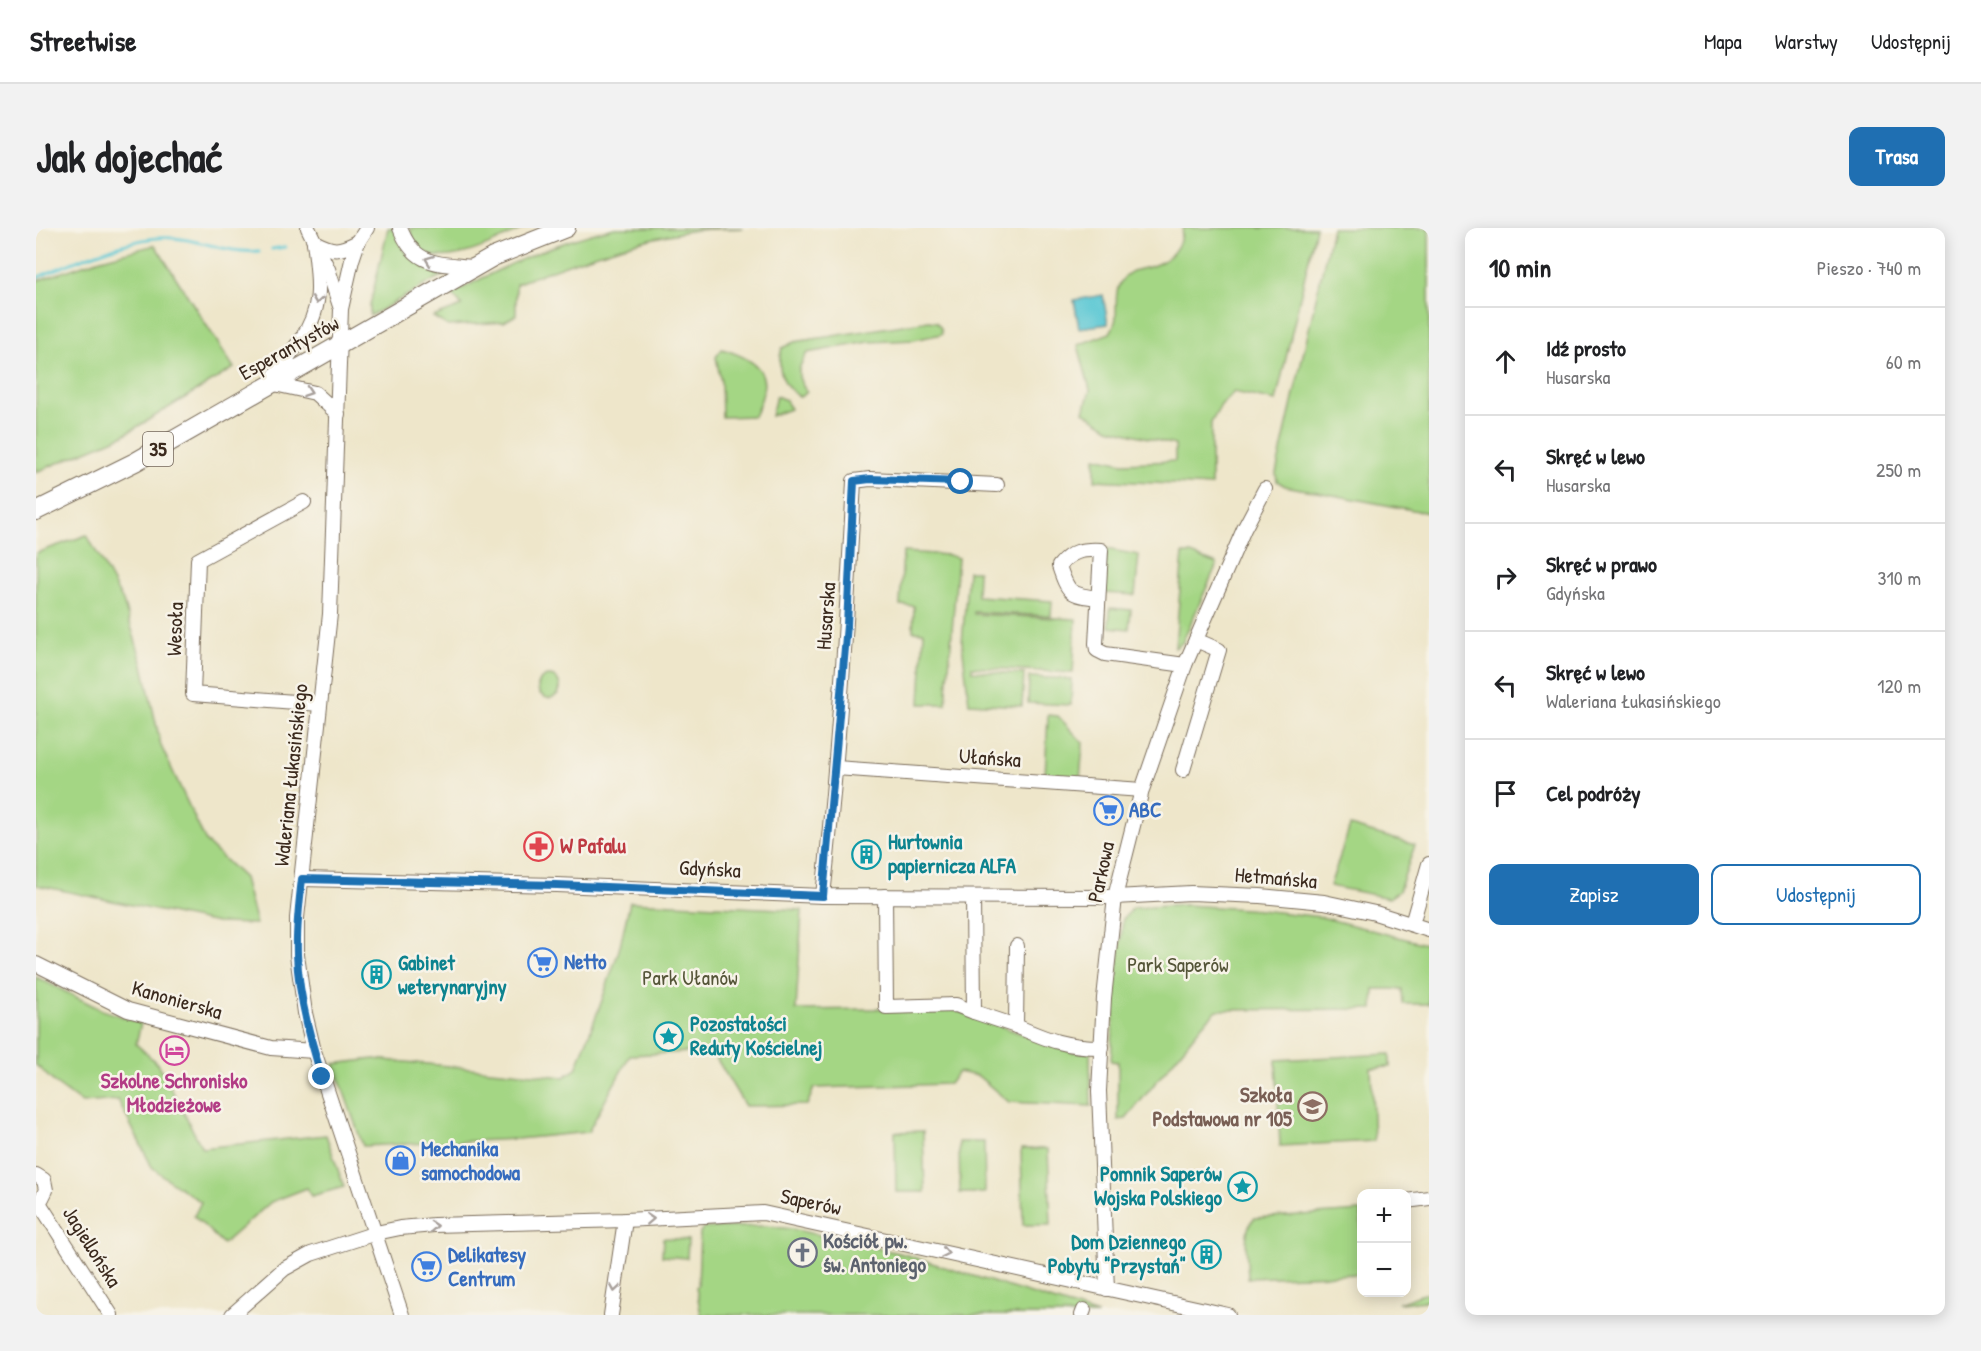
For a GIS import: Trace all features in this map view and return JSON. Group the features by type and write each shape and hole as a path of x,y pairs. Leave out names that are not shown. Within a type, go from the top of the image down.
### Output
{"main road":[{"name":"Esperantystów","path":"36,511 135,462 270,383 340,346 473,267 512,248 566,228"}],"street":[{"path":"308,228 328,269 341,309"},
{"name":"Waleriana Łukasińskiego","path":"367,228 358,242 341,309 330,614 297,918 297,956 305,1013 314,1051 402,1315"},
{"path":"400,228 412,251 422,258 435,264 473,267"},
{"path":"314,242 332,251 358,242"},
{"path":"314,242 319,285 316,311 308,328 279,365 270,383 315,393 338,414"},
{"name":"Husarska","path":"823,896 847,625 854,481 870,479 997,485"},
{"name":"Parkowa","path":"1107,1289 1100,1100 1104,998 1116,897 1142,790 1185,665 1244,529 1265,489"},
{"name":"Wesoła","path":"304,502 198,560 194,694 320,704"},
{"path":"1098,598 1097,650 1105,654 1185,665"},
{"path":"1183,770 1219,650 1196,640"},
{"name":"Ułańska","path":"836,768 1142,790"},
{"path":"1412,924 1429,864"},
{"name":"Gdyńska","path":"302,879 567,885 823,896 1116,897"},
{"name":"Hetmańska","path":"1116,897 1191,893 1324,902 1375,913 1429,930"},
{"path":"885,896 886,1007 956,1005 1071,1047 1102,1047"},
{"path":"973,897 974,1012"},
{"path":"1016,1026 1017,946"},
{"name":"Kanonierska","path":"36,964 128,1010 271,1048 314,1051"},
{"path":"36,1175 44,1180 46,1190 37,1202"},
{"path":"1411,1200 1429,1198"},
{"name":"Jagiellońska","path":"37,1202 111,1315"},
{"name":"Saperów","path":"232,1315 284,1269 311,1254 376,1233 400,1228 763,1213 1228,1315"},
{"path":"611,1315 625,1220"}],"green space":[{"path":"388,228 394,228 402,247 414,259 430,267 450,271 370,316 370,305"},
{"path":"410,228 524,228 478,249 443,256 428,254 417,245"},
{"path":"615,228 744,228 699,230 662,236 598,254 536,276 516,284 516,315 504,322 448,326 433,317 462,306 452,294 491,274 552,247"},
{"path":"1183,228 1316,228 1276,401 1234,392 1221,405 1211,423 1211,486 1095,480 1095,457 1123,463 1175,461 1175,445 1109,428 1084,412 1090,390 1078,345 1110,333 1115,320 1116,296 1120,283 1129,273 1158,263 1174,252"},
{"path":"1332,228 1429,228 1429,513 1285,486 1277,481 1276,473"},
{"path":"155,245 234,368 122,436 36,472 36,281 101,259"},
{"path":"929,321 936,322 942,334 914,340 869,342 807,353 801,364 799,377 807,392 800,397 789,388 782,376 780,355 782,348 794,342"},
{"path":"722,349 747,359 761,372 764,380 763,390 754,416 722,417 721,382 716,357"},
{"path":"776,396 786,400 790,409 771,416"},
{"path":"87,535 123,601 143,665 161,746 206,842 244,878 256,924 217,923 36,885 36,553"},
{"path":"1106,549 1139,555 1135,595 1104,593"},
{"path":"903,552 948,555 958,558 946,704 920,704 924,632 913,631 914,606 900,605"},
{"path":"1183,554 1191,554 1217,564 1182,643 1175,648"},
{"path":"968,571 978,571 977,596 1052,601 1051,616 974,612 974,614 1076,619 1073,673 972,667 972,671 1024,674 1022,706 969,703 962,643"},
{"path":"1110,608 1131,610 1129,629 1109,627"},
{"path":"549,676 559,683 560,687 553,697 549,698 539,691 538,687 545,677"},
{"path":"1029,677 1072,679 1071,705 1028,703"},
{"path":"1048,715 1058,716 1083,743 1080,780 1045,777"},
{"path":"1350,826 1415,845 1399,891 1389,898 1330,886"},
{"name":"Park Ułanów","path":"630,902 802,910 796,1010 950,1008 1072,1052 1090,1052 1091,1106 1009,1102 978,1076 958,1072 949,1084 814,1088 807,1105 745,1106 712,1051 630,1055 588,1132 517,1139 363,1146 334,1064 374,1059 564,1077 576,1069 619,950"},
{"name":"Park Saperów","path":"1186,905 1321,917 1429,945 1429,1004 1403,1004 1402,989 1374,989 1373,1009 1217,1010 1126,1119 1118,1120 1118,1062 1111,1061 1123,919 1133,908"},
{"path":"36,977 102,1010 141,1023 136,1044 159,1065 202,1148 326,1135 344,1187 311,1196 307,1188 271,1202 223,1244 194,1216 201,1202 152,1167 118,1100 82,1103 56,1084 36,1065"},
{"path":"1390,1054 1390,1067 1371,1068 1374,1141 1280,1146 1276,1060"},
{"path":"923,1131 925,1192 896,1192 895,1132"},
{"path":"959,1142 984,1142 985,1193 960,1193"},
{"path":"1021,1149 1048,1149 1051,1225 1023,1225"},
{"path":"1357,1211 1357,1274 1248,1278 1247,1237 1248,1229 1255,1218"},
{"path":"766,1226 792,1229 903,1254 1098,1315 701,1315 696,1287 698,1285 700,1232 704,1228"},
{"path":"663,1238 688,1240 687,1258 662,1256"},
{"path":"1429,1292 1429,1301 1398,1303"}],"water":[{"path":"1103,295 1108,324 1079,328 1074,300"}],"waterway":[{"path":"36,278 103,251 141,240 184,239 237,251 259,251"},
{"path":"272,249 285,247"}],"place":[{"name":"ABC","path":"1108,810"},
{"name":"W Pafalu","path":"539,846"},
{"name":"Hurtownia papiernicza ALFA","path":"867,854"},
{"name":"Netto","path":"543,962"},
{"name":"Gabinet weterynaryjny","path":"377,975"},
{"name":"Pozostałości Reduty Kościelnej","path":"669,1036"},
{"name":"Szkolne Schronisko Młodzieżowe","path":"174,1050"},
{"name":"Szkoła Podstawowa nr 105","path":"1313,1107"},
{"name":"Mechanika samochodowa","path":"400,1161"},
{"name":"Pomnik Saperów Wojska Polskiego","path":"1243,1186"},
{"name":"Kościół pw. św. Antoniego","path":"802,1253"},
{"name":"Dom Dziennego Pobytu \"Przystań\"","path":"1207,1254"},
{"name":"Delikatesy Centrum","path":"427,1267"}],"route":[{"path":"322,1077 305,1013 297,956 297,918 302,879 664,888 823,896 847,625 854,481 870,479 961,482"}]}
